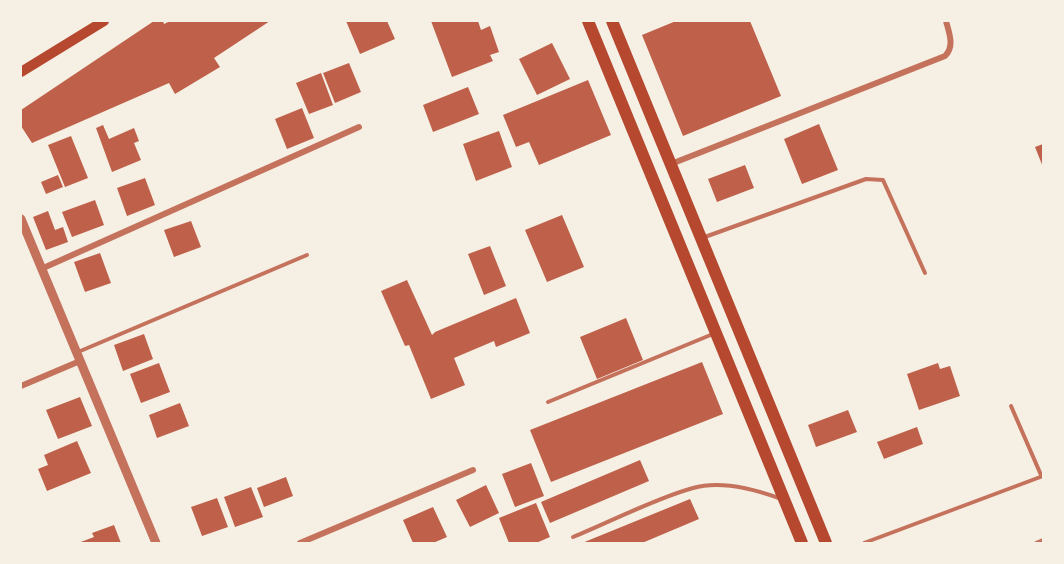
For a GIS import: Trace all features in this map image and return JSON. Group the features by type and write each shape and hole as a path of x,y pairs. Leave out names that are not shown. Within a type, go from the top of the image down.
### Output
{"main road":[{"path":"21,72 104,21"},
{"path":"588,21 802,543"},
{"path":"615,22 670,164 826,543"}],"street":[{"path":"670,164 945,56 950,51 951,42 946,21"},
{"path":"41,269 359,127"},
{"path":"21,219 156,543"},
{"path":"21,386 79,357"},
{"path":"300,543 473,470"}],"lane":[{"path":"701,238 866,179 878,178 883,180 925,273"},
{"path":"79,357 307,255"},
{"path":"548,402 717,333"},
{"path":"864,543 1042,475 1011,406"},
{"path":"573,537 694,487 733,487 760,491 786,501"},
{"path":"1036,543 1043,540"}],"building":[{"path":"154,21 163,21 164,24 170,21 270,21 214,58 220,67 175,94 169,83 32,143 21,126 21,110"},
{"path":"346,21 387,21 395,39 360,54"},
{"path":"431,21 478,21 481,30 490,26 499,52 490,55 493,61 452,77"},
{"path":"676,21 750,21 781,96 683,136 642,35"},
{"path":"552,43 570,79 537,95 519,59"},
{"path":"349,63 361,92 335,103 323,73"},
{"path":"321,73 333,105 309,114 296,83"},
{"path":"588,80 611,135 539,165 529,142 516,147 503,115"},
{"path":"468,87 479,114 433,132 423,105"},
{"path":"302,108 314,138 287,149 275,119"},
{"path":"819,124 838,170 802,184 784,139"},
{"path":"103,125 109,139 134,128 139,141 134,143 141,160 112,172 96,128"},
{"path":"499,131 512,167 476,181 463,144"},
{"path":"71,136 88,178 65,187 48,145"},
{"path":"1043,144 1043,167 1035,147"},
{"path":"745,165 754,188 717,202 708,179"},
{"path":"58,175 63,187 46,194 41,182"},
{"path":"145,178 155,205 127,216 117,188"},
{"path":"95,200 104,225 72,237 62,212"},
{"path":"48,211 55,230 63,227 68,242 46,250 33,217"},
{"path":"562,215 584,267 547,282 525,230"},
{"path":"191,221 201,247 174,257 164,230"},
{"path":"490,246 506,286 484,295 468,254"},
{"path":"100,253 111,283 85,292 74,262"},
{"path":"407,280 432,335 516,298 530,333 496,347 494,341 454,358 465,385 431,399 409,345 405,346 381,291"},
{"path":"626,318 643,360 597,379 580,337"},
{"path":"144,334 153,359 123,371 114,345"},
{"path":"702,362 723,414 551,482 530,430"},
{"path":"159,363 170,392 141,403 130,374"},
{"path":"938,363 940,369 950,366 960,396 919,410 907,374"},
{"path":"80,397 92,426 58,439 46,410"},
{"path":"180,403 189,426 157,438 149,415"},
{"path":"848,410 857,432 816,447 808,425"},
{"path":"917,427 923,444 884,459 877,442"},
{"path":"77,441 91,473 47,491 38,469 48,465 44,455"},
{"path":"640,460 649,481 550,523 541,502"},
{"path":"531,463 544,496 515,507 502,474"},
{"path":"286,477 293,496 264,507 257,488"},
{"path":"486,485 499,513 470,527 456,500"},
{"path":"251,487 263,517 235,527 224,497"},
{"path":"217,498 228,527 202,536 191,507"},
{"path":"690,499 699,519 642,543 582,543"},
{"path":"536,503 550,537 536,543 509,543 499,518"},
{"path":"433,507 447,537 433,543 413,543 403,520"},
{"path":"114,525 121,543 78,543 94,537 92,533"}]}
